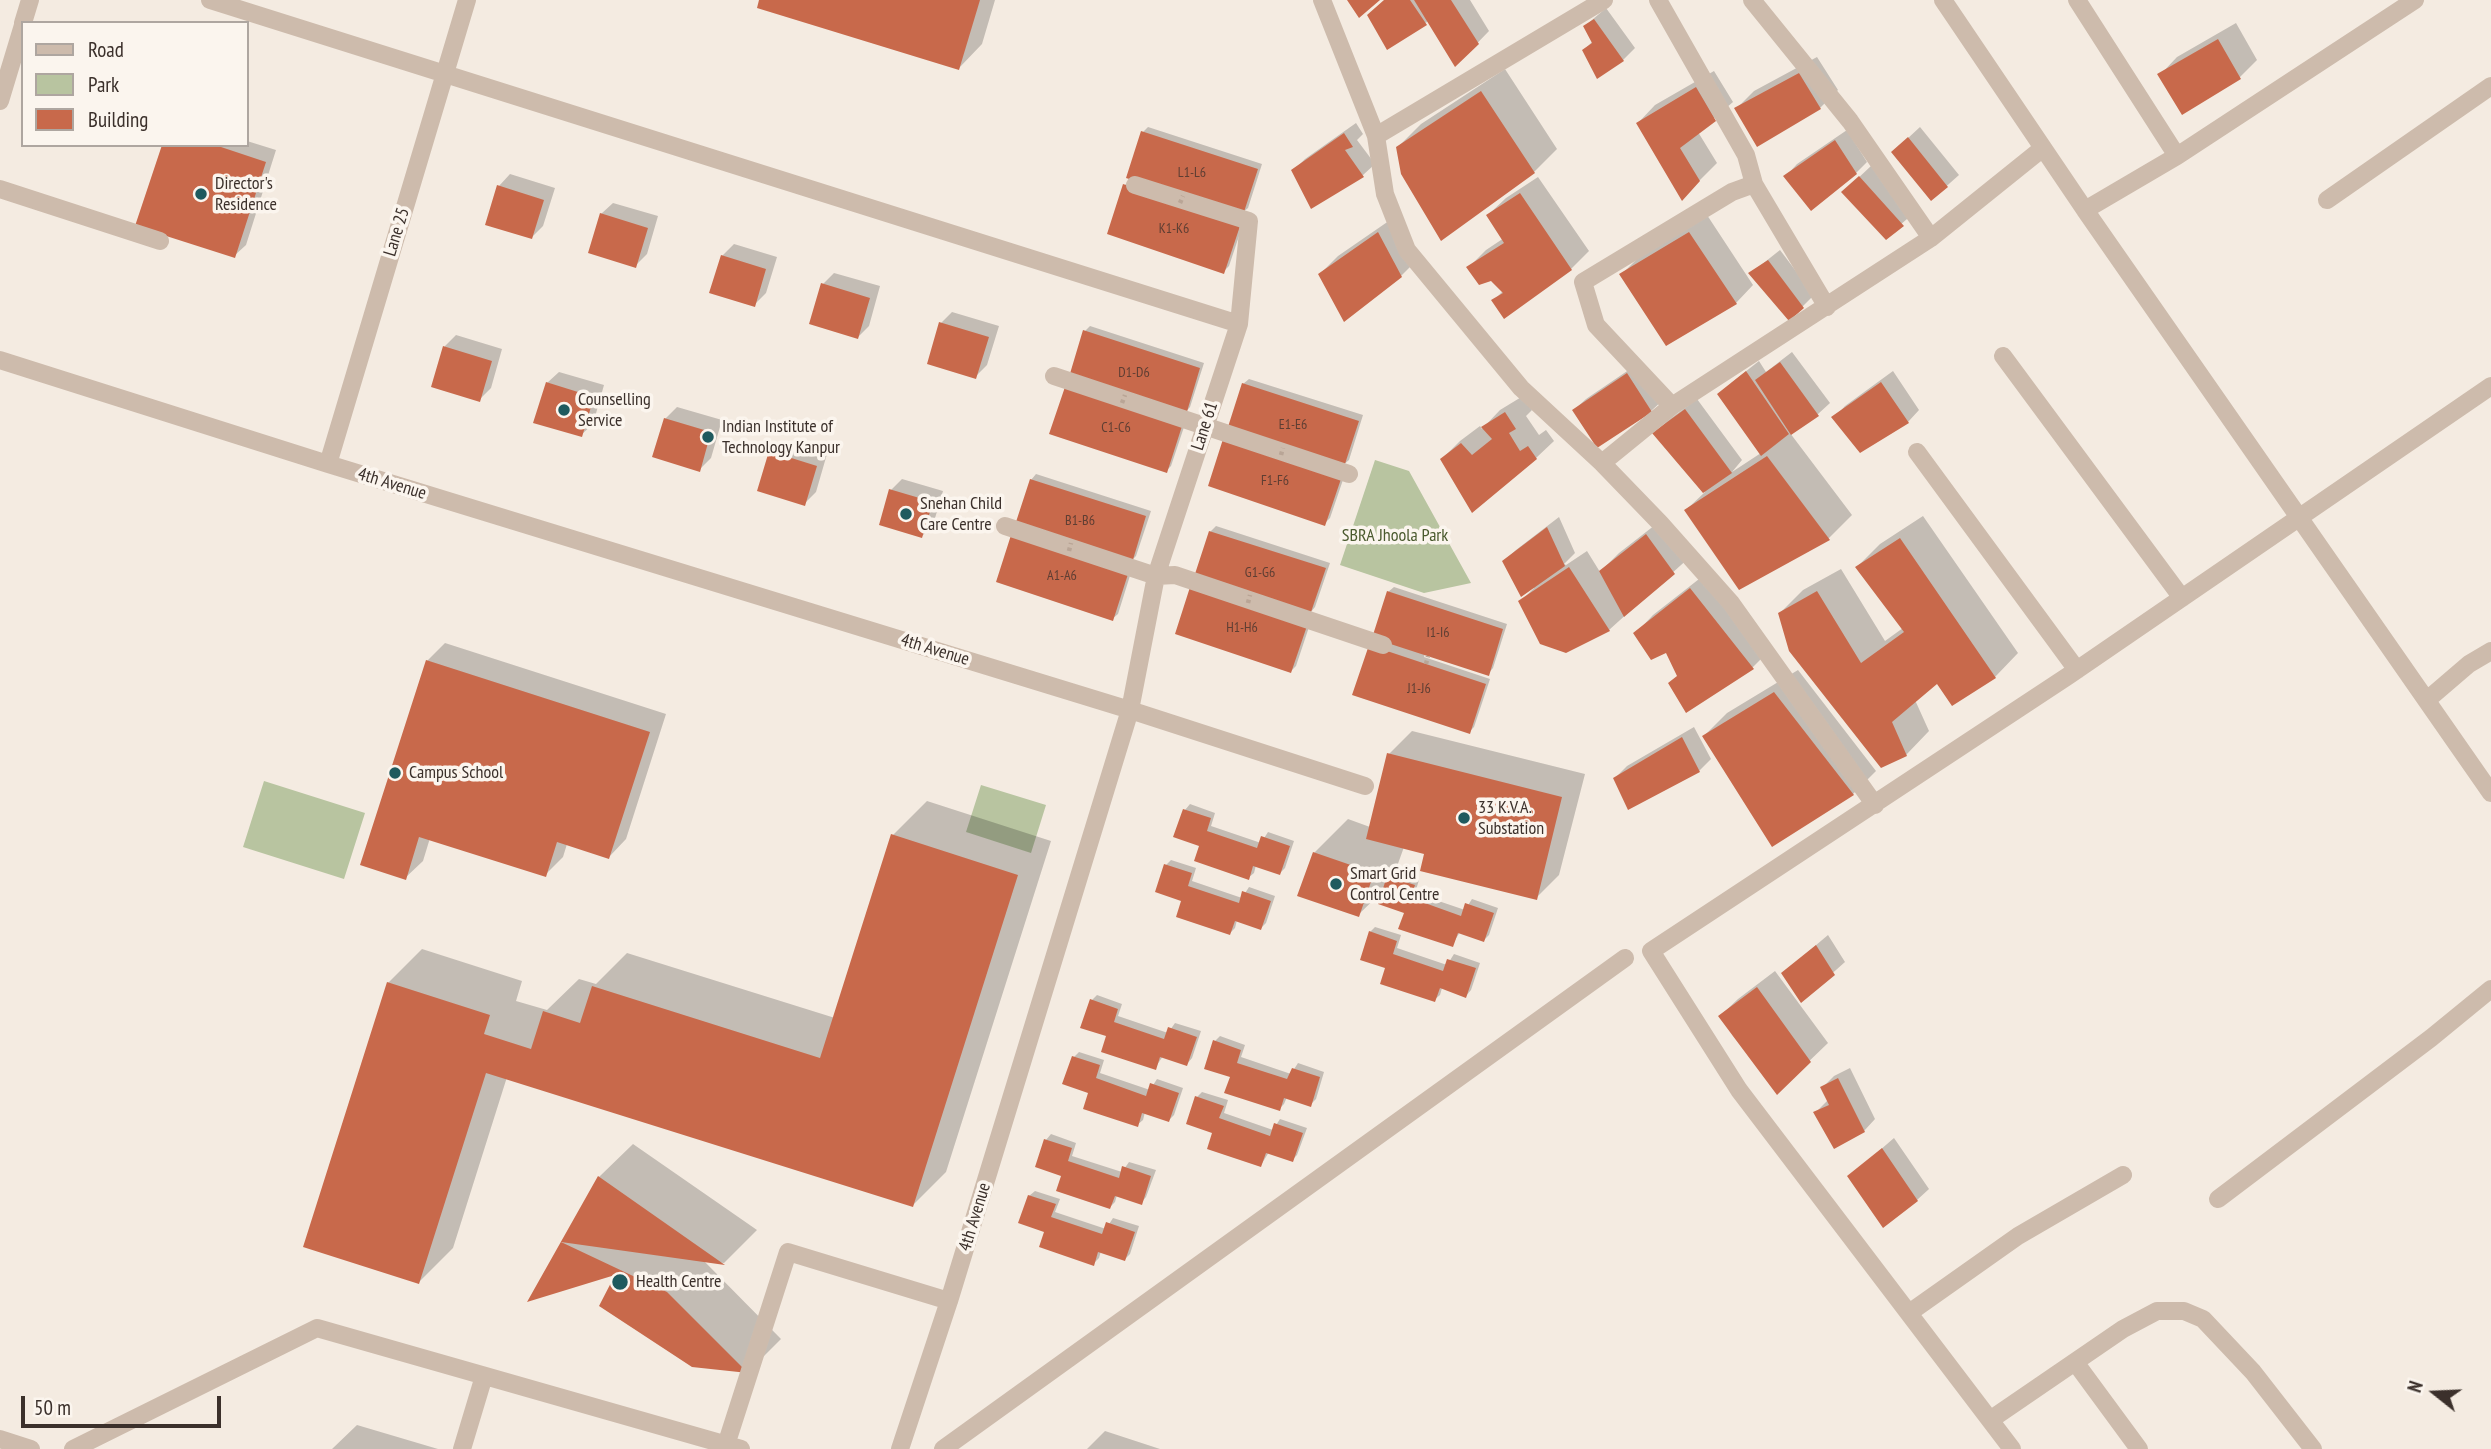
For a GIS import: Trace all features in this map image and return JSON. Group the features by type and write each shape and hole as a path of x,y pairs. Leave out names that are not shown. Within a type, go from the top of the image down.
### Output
{"street":[{"path":"24,21 30,0"},
{"path":"210,0 1239,324"},
{"name":"Lane 25","path":"328,464 467,0"},
{"path":"1322,0 1376,136 1385,194 1407,250 1521,388 1602,463 1731,603 1875,805"},
{"path":"1376,136 1604,0"},
{"path":"1658,0 1746,155 1754,184 1827,307"},
{"path":"1752,0 1850,121 1931,238"},
{"path":"1943,0 2085,210 2491,793"},
{"path":"2077,0 2177,156"},
{"path":"2085,210 2177,156 2415,0"},
{"path":"0,101 21,31"},
{"path":"2327,200 2491,86"},
{"path":"1602,463 1672,406 1931,238 2043,148"},
{"path":"1672,406 1596,325 1583,282 1732,192 1754,184"},
{"name":"Lane 61","path":"1130,710 1156,576 1239,324 1249,221 1135,185"},
{"path":"0,189 160,241"},
{"path":"2003,356 2182,598"},
{"name":"4th Avenue","path":"0,360 328,464 1130,710 949,1301 900,1449"},
{"path":"1054,376 1349,474"},
{"path":"2012,1449 1739,1090 1651,951 2077,670 2491,386"},
{"path":"1917,452 2077,670"},
{"path":"1005,526 1156,576 1175,575 1382,645"},
{"path":"2427,700 2469,664 2491,651"},
{"path":"1130,710 1365,786"},
{"path":"943,1449 1625,958"},
{"path":"2218,1199 2431,1038 2491,989"},
{"path":"1909,1313 2018,1236 2123,1175"},
{"path":"74,1449 317,1328 733,1447 788,1252 949,1301"},
{"path":"1990,1420 2123,1329 2157,1311 2185,1311 2203,1319 2253,1372 2313,1449"},
{"path":"2075,1362 2139,1449"},
{"path":"462,1449 484,1376"},
{"path":"0,1439 31,1449"}],"path":[{"path":"1180,203 1183,196"},
{"path":"1122,403 1125,395"},
{"path":"1281,455 1283,447"},
{"path":"1069,551 1071,543"},
{"path":"1248,603 1250,595"},
{"path":"1426,664 1428,656"}],"green space":[{"name":"SBRA Jhoola Park","path":"1375,460 1409,471 1471,583 1424,593 1340,565"},
{"path":"264,781 365,813 344,879 243,847"},
{"path":"981,785 1046,805 1031,853 966,832"}],"building":[{"path":"759,0 980,0 959,70 757,8"},
{"path":"1347,0 1380,0 1359,18"},
{"path":"1384,0 1410,0 1427,25 1387,50 1367,15"},
{"path":"1414,0 1451,0 1479,44 1455,67"},
{"path":"1594,19 1624,61 1597,79 1582,50 1592,43 1583,26"},
{"path":"2218,39 2241,79 2182,115 2157,74"},
{"path":"1799,73 1821,109 1757,147 1734,108"},
{"path":"1696,87 1716,121 1680,148 1700,181 1682,201 1636,123"},
{"path":"1481,91 1535,173 1441,241 1401,174 1396,147"},
{"path":"1141,131 1258,169 1243,215 1126,178"},
{"path":"1344,133 1353,147 1345,150 1364,177 1311,209 1291,170"},
{"path":"1908,137 1948,187 1931,201 1891,152"},
{"path":"1835,140 1857,174 1811,211 1783,176"},
{"name":"Director's Residence","path":"161,147 221,147 266,162 235,258 135,226"},
{"path":"1859,176 1904,226 1886,240 1841,192"},
{"path":"1123,184 1241,223 1224,274 1107,234"},
{"path":"497,185 544,200 532,239 485,225"},
{"path":"1520,193 1572,270 1504,319 1491,300 1503,293 1491,281 1479,285 1466,267 1504,243 1486,215"},
{"path":"600,213 648,228 636,268 588,253"},
{"path":"1378,232 1402,277 1344,322 1318,274"},
{"path":"1689,232 1737,304 1666,346 1619,274"},
{"path":"721,255 766,269 755,307 709,293"},
{"path":"1768,260 1804,308 1789,321 1748,273"},
{"path":"821,283 870,298 858,339 809,324"},
{"path":"939,322 989,337 976,379 927,364"},
{"path":"1083,330 1200,368 1186,415 1069,377"},
{"path":"443,346 492,361 480,402 431,387"},
{"path":"1780,362 1819,416 1791,435 1755,380"},
{"path":"1746,371 1789,434 1761,456 1717,394"},
{"path":"1627,373 1652,412 1597,448 1572,410"},
{"name":"Counselling Service","path":"546,382 594,397 582,437 533,423"},
{"path":"1881,382 1909,423 1860,453 1831,417"},
{"path":"1242,383 1359,421 1344,467 1227,430"},
{"path":"1066,384 1183,423 1167,473 1049,434"},
{"path":"1685,409 1732,473 1703,493 1652,433"},
{"path":"1505,412 1516,429 1509,433 1520,451 1528,446 1537,459 1472,513 1440,459 1461,443 1472,455 1492,439 1481,427"},
{"path":"664,418 711,432 700,472 652,457"},
{"path":"1224,436 1342,476 1325,526 1208,486"},
{"path":"769,451 817,466 805,506 757,491"},
{"path":"1767,456 1830,540 1739,590 1684,510"},
{"path":"1030,479 1146,516 1132,563 1015,525"},
{"name":"Snehan Child Care Centre","path":"889,489 933,502 922,538 879,525"},
{"path":"1547,527 1565,566 1521,597 1502,561"},
{"path":"1209,531 1326,568 1310,615 1194,577"},
{"path":"1012,532 1129,571 1113,621 996,582"},
{"path":"1646,534 1675,574 1624,617 1599,571"},
{"path":"1900,538 1996,678 1952,706 1937,684 1892,722 1907,756 1881,768 1789,651 1778,613 1817,591 1861,663 1904,632 1855,567"},
{"path":"1569,567 1610,631 1566,653 1540,644 1518,601"},
{"path":"1191,584 1308,623 1291,673 1175,634"},
{"path":"1690,588 1754,669 1686,713 1668,683 1677,676 1666,653 1651,660 1633,633"},
{"path":"1387,591 1503,629 1489,676 1372,638"},
{"path":"1369,645 1486,684 1470,734 1352,695"},
{"path":"426,660 650,732 609,859 557,842 546,877 419,837 406,880 360,865"},
{"path":"1774,692 1854,795 1772,847 1702,736"},
{"path":"1682,737 1700,772 1628,810 1613,778"},
{"name":"33 K.V.A. Substation","path":"1387,753 1562,797 1537,900 1420,871 1424,854 1366,839"},
{"path":"1183,809 1211,818 1207,831 1257,848 1261,836 1290,846 1280,875 1253,866 1249,880 1194,861 1199,846 1173,837"},
{"path":"891,834 1018,875 913,1207 486,1073 419,1284 303,1247 387,982 490,1015 484,1034 531,1049 543,1011 580,1023 592,986 820,1058"},
{"name":"Smart Grid Control Centre","path":"1313,852 1374,873 1359,917 1297,896"},
{"path":"1164,864 1192,873 1188,886 1239,903 1242,891 1271,901 1261,930 1235,921 1230,935 1176,917 1181,901 1155,892"},
{"path":"1387,876 1415,885 1411,898 1461,916 1465,903 1494,913 1484,942 1458,933 1453,947 1398,929 1404,913 1378,904"},
{"path":"1369,931 1397,941 1393,954 1443,971 1447,959 1476,968 1466,998 1440,988 1435,1002 1380,984 1385,968 1360,960"},
{"path":"1816,945 1835,975 1801,1003 1781,973"},
{"path":"1757,987 1811,1062 1777,1095 1718,1016"},
{"path":"1090,999 1118,1009 1114,1022 1164,1039 1168,1027 1197,1037 1187,1066 1160,1057 1156,1070 1101,1052 1106,1036 1080,1028"},
{"path":"1213,1040 1241,1050 1237,1063 1287,1079 1292,1068 1320,1077 1311,1107 1284,1098 1280,1111 1224,1093 1230,1077 1204,1069"},
{"path":"1072,1056 1100,1065 1096,1078 1146,1096 1150,1083 1179,1093 1169,1122 1142,1113 1138,1127 1083,1109 1088,1093 1062,1084"},
{"path":"1838,1078 1865,1132 1834,1149 1813,1112 1829,1105 1820,1087"},
{"path":"1195,1096 1224,1106 1219,1118 1270,1136 1274,1123 1303,1133 1293,1162 1266,1153 1261,1167 1207,1149 1212,1133 1186,1124"},
{"path":"1044,1139 1072,1148 1068,1161 1119,1178 1122,1166 1151,1176 1142,1205 1115,1196 1110,1209 1056,1191 1061,1176 1035,1167"},
{"path":"1882,1148 1918,1201 1883,1228 1847,1176"},
{"name":"Health Centre","path":"598,1176 725,1265 561,1242 667,1292 748,1373 692,1367 599,1306 615,1275 527,1302"},
{"path":"1028,1195 1056,1204 1051,1217 1102,1234 1106,1222 1135,1232 1125,1261 1098,1252 1094,1266 1039,1247 1044,1232 1018,1223"}],"place":[{"name":"Director's Residence","path":"201,194"},
{"name":"Counselling Service","path":"564,410"},
{"name":"Indian Institute of Technology Kanpur","path":"708,437"},
{"name":"Snehan Child Care Centre","path":"906,514"},
{"name":"Campus School","path":"395,773"},
{"name":"33 K.V.A. Substation","path":"1464,818"},
{"name":"Smart Grid Control Centre","path":"1336,884"},
{"name":"Health Centre","path":"620,1282"}]}
